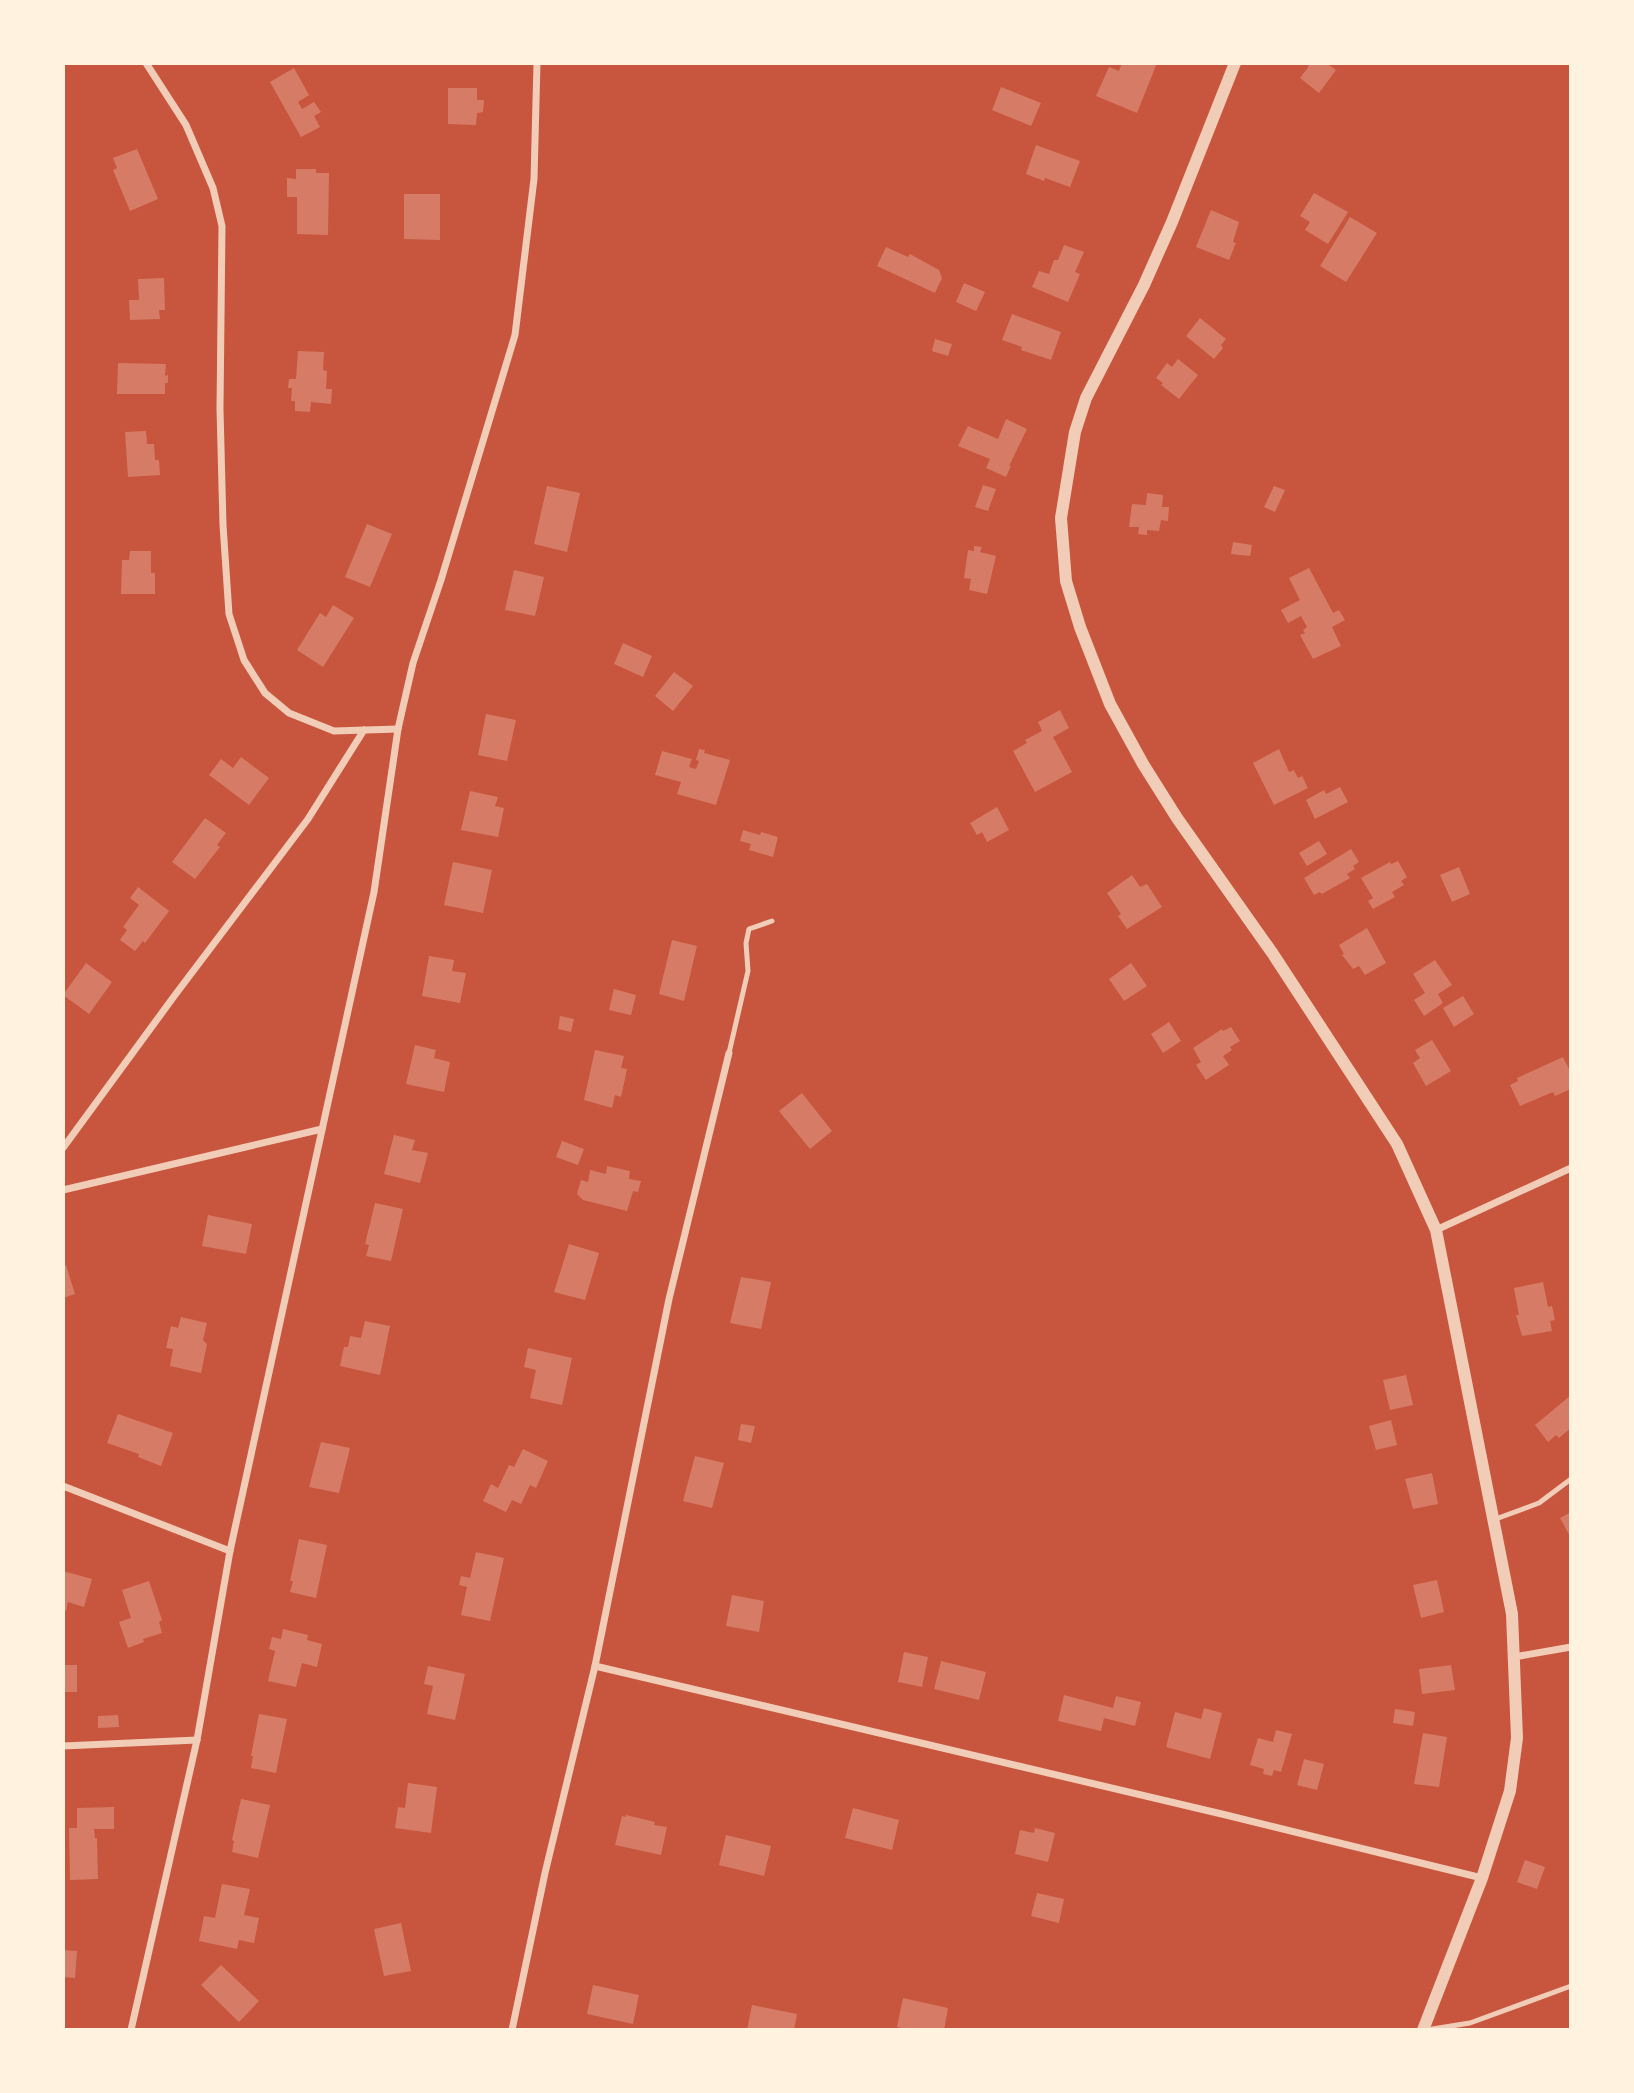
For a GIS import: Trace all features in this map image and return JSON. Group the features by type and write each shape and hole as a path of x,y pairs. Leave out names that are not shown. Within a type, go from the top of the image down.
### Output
{"street":[{"path":"146,63 186,125 214,188 222,226 220,409 223,525 229,614 244,660 265,693 289,713 334,732 398,729"},
{"path":"131,2030 197,1740 230,1550 374,892 398,729 413,663 515,335 534,179 537,63"},
{"path":"1235,63 1144,285 1086,398 1075,432 1061,518 1066,581 1080,627 1110,704 1143,764 1177,818 1273,954 1397,1144 1436,1230 1512,1614 1517,1738 1510,1791 1482,1878 1423,2030"},
{"path":"63,1148 308,819 364,730"},
{"path":"512,2030 545,1873 595,1666 669,1299 729,1053"},
{"path":"63,1190 322,1129"},
{"path":"1436,1230 1571,1168"},
{"path":"63,1486 230,1550"},
{"path":"1514,1657 1571,1647"},
{"path":"595,1666 1482,1878"},
{"path":"63,1746 197,1740"}],"lane":[{"path":"729,1053 748,971 749,929 772,921"},
{"path":"1493,1520 1539,1503 1571,1479"},
{"path":"1423,2030 1470,2023 1571,1986"}],"building":[{"path":"1122,63 1157,63 1137,113 1096,96 1109,67 1119,71"},
{"path":"1305,63 1326,63 1336,70 1319,93 1300,78 1309,66"},
{"path":"294,68 309,95 298,102 302,109 314,102 321,112 314,116 320,127 301,137 270,82"},
{"path":"1001,87 1041,103 1031,126 992,110"},
{"path":"448,88 477,88 477,100 484,100 483,112 477,113 476,125 448,124"},
{"path":"1036,145 1080,161 1070,187 1026,174"},
{"path":"137,149 158,199 130,211 113,170 117,168 113,158"},
{"path":"296,169 316,169 316,173 329,173 328,235 297,234 297,197 287,197 287,178 296,179"},
{"path":"1314,193 1348,212 1328,244 1305,230 1310,222 1300,216"},
{"path":"404,194 440,194 440,240 404,239"},
{"path":"1211,210 1239,222 1233,242 1236,243 1229,260 1196,247"},
{"path":"1350,217 1377,233 1346,282 1320,266"},
{"path":"1064,245 1084,252 1075,272 1080,274 1068,302 1032,287 1039,271 1049,274"},
{"path":"886,247 908,257 910,254 939,270 942,278 935,293 877,266"},
{"path":"164,278 165,310 159,310 160,319 130,320 129,300 139,300 138,279"},
{"path":"964,283 985,292 976,311 956,302"},
{"path":"1012,314 1061,332 1051,360 1002,340"},
{"path":"1200,318 1226,339 1214,359 1186,336"},
{"path":"935,339 952,344 948,356 932,351"},
{"path":"298,351 324,352 323,370 327,371 326,389 332,389 331,404 311,402 310,412 295,411 295,401 291,401 292,388 288,388 289,379 296,379"},
{"path":"1178,359 1198,375 1179,399 1156,378 1167,363 1172,367"},
{"path":"118,363 166,364 165,376 168,375 168,383 165,383 165,394 117,394"},
{"path":"1006,419 1027,429 1006,477 986,468 990,459 958,446 968,426 998,439"},
{"path":"146,431 147,444 154,444 160,475 128,477 125,432"},
{"path":"983,485 996,489 988,511 975,507"},
{"path":"547,486 580,493 567,552 534,544"},
{"path":"1274,486 1285,490 1275,512 1264,507"},
{"path":"1147,493 1163,495 1162,507 1169,507 1168,521 1161,520 1159,531 1147,530 1147,535 1138,534 1139,527 1129,527 1132,504 1146,505"},
{"path":"367,524 392,534 370,587 345,577"},
{"path":"1233,542 1252,545 1250,556 1231,554"},
{"path":"974,546 982,547 980,552 996,556 987,594 969,590 971,579 964,578 968,550 974,551"},
{"path":"130,551 151,551 155,594 121,594 122,560 129,560"},
{"path":"1309,568 1333,613 1339,610 1345,620 1332,627 1341,646 1313,659 1300,635 1305,633 1303,630 1307,627 1301,616 1288,623 1281,610 1300,600 1289,578"},
{"path":"514,570 544,577 535,616 505,610"},
{"path":"333,605 354,618 323,667 297,650 320,613 326,617"},
{"path":"623,643 652,656 643,677 614,664"},
{"path":"674,672 693,686 673,711 655,696"},
{"path":"1060,710 1069,728 1053,737 1072,772 1035,792 1013,751 1027,743 1025,740 1042,731 1038,722"},
{"path":"486,714 516,720 507,761 478,755"},
{"path":"699,749 730,760 716,805 677,794 681,782 655,775 662,751 692,759 689,767 696,769"},
{"path":"1279,749 1289,772 1294,770 1298,778 1302,776 1308,788 1274,805 1253,763"},
{"path":"241,757 269,778 249,805 209,775 221,759 233,768"},
{"path":"1340,787 1348,802 1315,819 1306,800 1324,790 1326,794"},
{"path":"470,791 498,797 495,806 504,808 498,837 461,830"},
{"path":"997,807 1009,830 987,842 982,832 977,835 970,823"},
{"path":"205,818 226,833 217,845 220,847 195,879 172,862"},
{"path":"743,830 778,837 773,857 749,850 751,844 740,841"},
{"path":"1319,841 1327,854 1307,866 1299,853"},
{"path":"1351,849 1359,862 1353,866 1355,869 1347,874 1350,878 1322,894 1320,892 1314,895 1304,878"},
{"path":"1398,861 1407,877 1401,881 1404,885 1392,892 1395,897 1373,909 1368,901 1373,898 1361,878 1390,862 1391,864"},
{"path":"453,862 492,870 483,913 444,905"},
{"path":"1459,867 1470,894 1452,902 1440,875"},
{"path":"1132,875 1140,887 1147,884 1162,907 1127,929 1107,893"},
{"path":"138,887 169,911 145,943 143,941 135,951 120,940 127,930 123,927 139,905 130,898"},
{"path":"1367,928 1386,963 1365,975 1359,966 1353,969 1342,955 1344,954 1339,945"},
{"path":"672,940 697,946 684,1001 659,994"},
{"path":"429,956 454,960 452,971 466,973 460,1003 422,996"},
{"path":"1435,960 1452,985 1438,994 1443,1003 1424,1016 1414,1000 1425,993 1413,974"},
{"path":"86,963 112,982 89,1014 63,995"},
{"path":"1131,963 1147,986 1124,1001 1109,979"},
{"path":"614,989 636,995 631,1015 609,1010"},
{"path":"1463,996 1474,1014 1454,1027 1443,1008"},
{"path":"560,1016 574,1019 571,1032 558,1029"},
{"path":"1169,1022 1181,1041 1163,1053 1151,1034"},
{"path":"1231,1027 1240,1041 1230,1047 1232,1050 1223,1056 1229,1065 1206,1080 1196,1065 1201,1062 1193,1048 1222,1029 1223,1031"},
{"path":"1432,1040 1451,1071 1426,1086 1413,1063 1420,1058 1415,1050"},
{"path":"415,1045 436,1050 434,1058 450,1062 444,1092 406,1084"},
{"path":"595,1050 624,1056 621,1068 627,1069 621,1097 615,1095 612,1108 584,1100"},
{"path":"1563,1057 1571,1073 1571,1089 1555,1096 1553,1092 1520,1106 1510,1085 1518,1081 1517,1078"},
{"path":"802,1093 832,1131 810,1149 779,1111"},
{"path":"394,1135 415,1140 412,1150 428,1153 420,1183 384,1174"},
{"path":"562,1141 584,1149 578,1165 556,1157"},
{"path":"607,1166 630,1171 629,1179 641,1181 638,1192 633,1191 627,1211 583,1200 577,1194 581,1180 588,1182 590,1170 606,1174"},
{"path":"375,1203 403,1209 391,1261 366,1256 369,1245 365,1244"},
{"path":"208,1215 252,1224 246,1254 202,1246"},
{"path":"569,1244 599,1253 585,1300 554,1292"},
{"path":"66,1265 75,1294 63,1298 63,1266"},
{"path":"741,1277 771,1282 761,1329 730,1323"},
{"path":"1543,1282 1548,1307 1552,1306 1555,1320 1550,1321 1552,1331 1522,1336 1516,1315 1519,1315 1514,1288"},
{"path":"181,1317 207,1323 203,1340 207,1344 201,1373 170,1366 173,1349 166,1348 171,1326 178,1328"},
{"path":"365,1321 390,1326 380,1375 340,1366 344,1347 348,1347 350,1336 361,1338"},
{"path":"528,1348 572,1358 562,1405 530,1398 536,1370 524,1367"},
{"path":"1406,1375 1413,1405 1390,1410 1383,1380"},
{"path":"1571,1395 1571,1428 1559,1438 1556,1435 1548,1442 1535,1425"},
{"path":"118,1414 173,1433 161,1466 138,1457 139,1454 107,1443"},
{"path":"1391,1420 1397,1445 1376,1450 1369,1426"},
{"path":"741,1424 755,1426 751,1443 738,1440"},
{"path":"321,1442 350,1448 339,1493 309,1487"},
{"path":"523,1449 548,1461 536,1488 530,1485 521,1504 512,1500 506,1512 483,1501 491,1484 498,1488 509,1465 514,1467"},
{"path":"695,1456 724,1463 712,1508 683,1501"},
{"path":"1432,1473 1438,1504 1413,1509 1405,1479"},
{"path":"1571,1512 1571,1538 1560,1518"},
{"path":"299,1539 327,1545 316,1598 290,1592"},
{"path":"476,1552 504,1558 490,1621 461,1615 467,1587 459,1585 461,1576 470,1578"},
{"path":"63,1571 92,1579 84,1607 68,1602 66,1611 63,1610"},
{"path":"1437,1580 1444,1612 1421,1618 1413,1585"},
{"path":"149,1581 162,1620 159,1622 162,1633 143,1639 144,1642 128,1648 119,1622 131,1618 122,1590"},
{"path":"732,1595 764,1601 759,1632 726,1626"},
{"path":"283,1629 308,1635 307,1640 322,1644 317,1667 302,1663 296,1687 268,1681 275,1651 269,1649 272,1637 281,1639"},
{"path":"904,1652 928,1657 922,1687 898,1682"},
{"path":"941,1661 986,1672 979,1700 934,1689"},
{"path":"63,1665 77,1665 77,1692 63,1692"},
{"path":"1451,1665 1455,1690 1422,1694 1419,1669"},
{"path":"428,1666 465,1674 455,1720 427,1714 433,1686 424,1684"},
{"path":"1064,1695 1113,1708 1116,1696 1141,1702 1135,1726 1104,1718 1101,1731 1058,1721"},
{"path":"1204,1708 1222,1713 1210,1759 1166,1747 1175,1712 1201,1719"},
{"path":"1395,1709 1415,1712 1413,1726 1393,1723"},
{"path":"259,1714 287,1719 276,1773 251,1768"},
{"path":"118,1715 119,1727 98,1728 98,1716"},
{"path":"1276,1730 1292,1734 1281,1772 1274,1770 1272,1776 1263,1774 1264,1769 1250,1765 1258,1738 1273,1742"},
{"path":"1423,1733 1447,1737 1439,1787 1414,1784"},
{"path":"1304,1759 1324,1764 1317,1790 1297,1785"},
{"path":"408,1783 437,1787 431,1833 395,1828 398,1807 405,1808"},
{"path":"241,1799 270,1805 258,1858 232,1852"},
{"path":"114,1807 114,1829 94,1829 97,1838 98,1879 70,1880 69,1828 77,1828 77,1808"},
{"path":"853,1808 899,1820 892,1850 845,1838"},
{"path":"622,1816 667,1827 661,1855 615,1845"},
{"path":"1035,1828 1055,1833 1048,1862 1015,1854 1020,1830 1034,1833"},
{"path":"726,1835 771,1846 764,1876 719,1865"},
{"path":"1525,1860 1545,1867 1537,1889 1517,1882"},
{"path":"222,1884 250,1889 244,1915 259,1918 254,1943 239,1940 237,1949 199,1941 204,1916 215,1918"},
{"path":"1037,1893 1064,1899 1059,1923 1031,1916"},
{"path":"401,1923 411,1971 384,1976 374,1929"},
{"path":"63,1950 77,1951 75,1978 63,1977"},
{"path":"221,1965 259,2001 239,2022 201,1985"},
{"path":"593,1985 639,1995 633,2024 587,2014"},
{"path":"903,1998 948,2008 944,2030 911,2030 897,2027"},
{"path":"752,2005 797,2014 794,2030 747,2030"}]}
